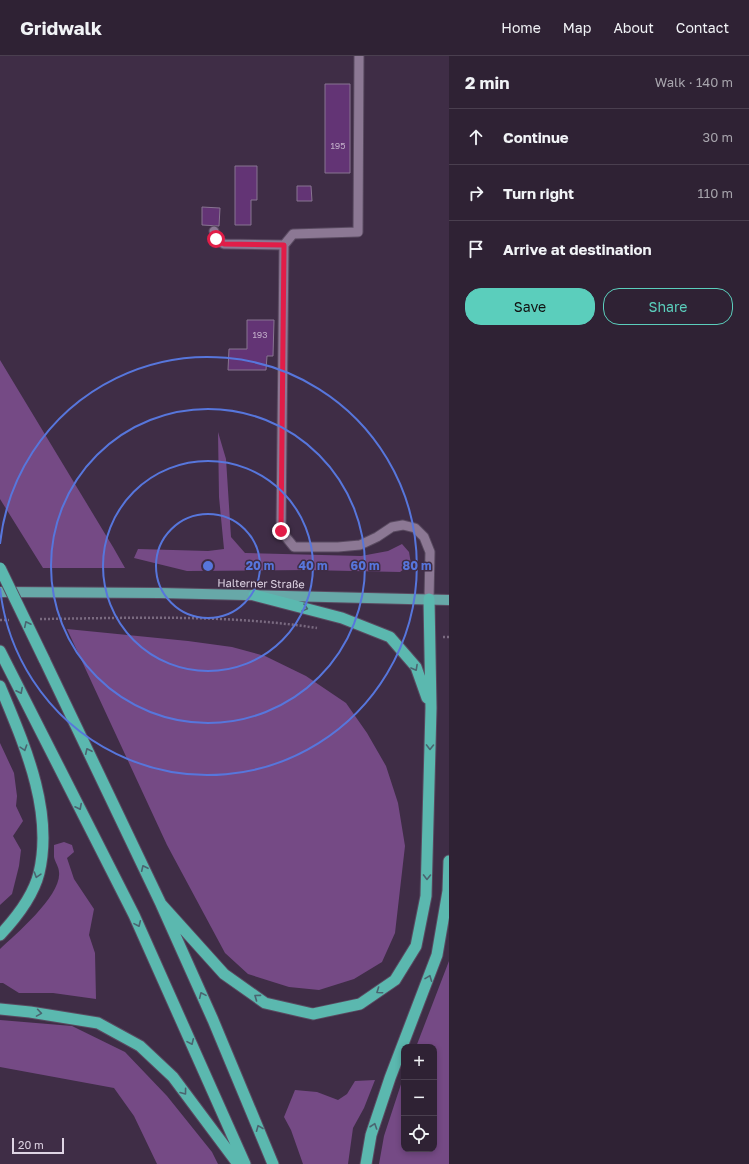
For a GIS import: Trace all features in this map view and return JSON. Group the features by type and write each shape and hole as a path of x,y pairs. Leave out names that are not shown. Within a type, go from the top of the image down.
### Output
{"highway":[{"path":"0,568 161,904 213,1020 273,1164"},
{"path":"254,595 342,618 390,637 416,666 431,708"},
{"path":"161,904 224,974 265,1003 313,1014 360,1004 395,980 416,946 426,896 431,708 429,599"},
{"path":"1,654 134,915 245,1164"},
{"path":"0,686 17,727 34,776 42,809 44,844 38,874 28,898 12,922 0,935"},
{"path":"366,1164 371,1135 390,1078 438,955 448,890 449,861"},
{"path":"0,1009 30,1012 98,1023 140,1046 173,1077 238,1164"}],"main road":[{"name":"Halterner Straße","path":"0,592 160,593 449,600"}],"lane":[{"path":"359,56 358,232 293,234 284,245 281,531 294,547 338,548 360,545 377,537 392,527 403,525 415,528 424,537 430,552 429,599"},
{"path":"214,231 216,239 224,244 284,245"}],"path":[{"path":"39,619 201,617 296,624 319,628"},
{"path":"0,620 16,620"},
{"path":"429,638 449,637"}],"shaded area":[{"path":"0,360 125,568 43,568 0,499"},
{"path":"218,432 226,459 231,537 245,553 361,556 388,551 402,544 409,552 411,564 400,572 306,570 187,571 134,558 138,549 208,551 224,549 219,497"},
{"path":"67,629 232,647 265,656 306,676 346,703 367,733 386,766 398,803 405,846 395,933 382,962 354,979 319,990 289,987 248,974 225,953 167,845"},
{"path":"0,743 14,773 17,796 16,806 23,821 13,836 21,850 19,866 12,894 0,905"},
{"path":"64,842 72,845 74,852 67,858 74,879 94,909 89,935 95,953 96,999 53,993 19,993 3,983 0,983 0,949 37,914 53,892 58,881 59,872 54,857 54,845"},
{"path":"449,961 449,1164 379,1164 384,1136 401,1084 401,1152 437,1152 437,1044 417,1044"},
{"path":"0,1020 72,1026 125,1052 167,1096 212,1152 218,1164 157,1164 134,1116 114,1088 0,1067"},
{"path":"375,1080 364,1108 353,1128 348,1164 303,1164 291,1130 284,1117 295,1090 317,1092 338,1100 347,1094 355,1081"}],"building":[{"path":"325,84 350,84 350,173 325,173"},
{"path":"235,166 257,166 257,200 251,200 251,225 235,225"},
{"path":"297,186 311,186 312,201 297,201"},
{"path":"202,207 220,208 219,226 202,225"},
{"path":"247,320 274,320 273,356 267,356 266,370 228,370 229,349 247,349"}],"route":[{"path":"216,239 224,244 284,245 281,531"}]}
